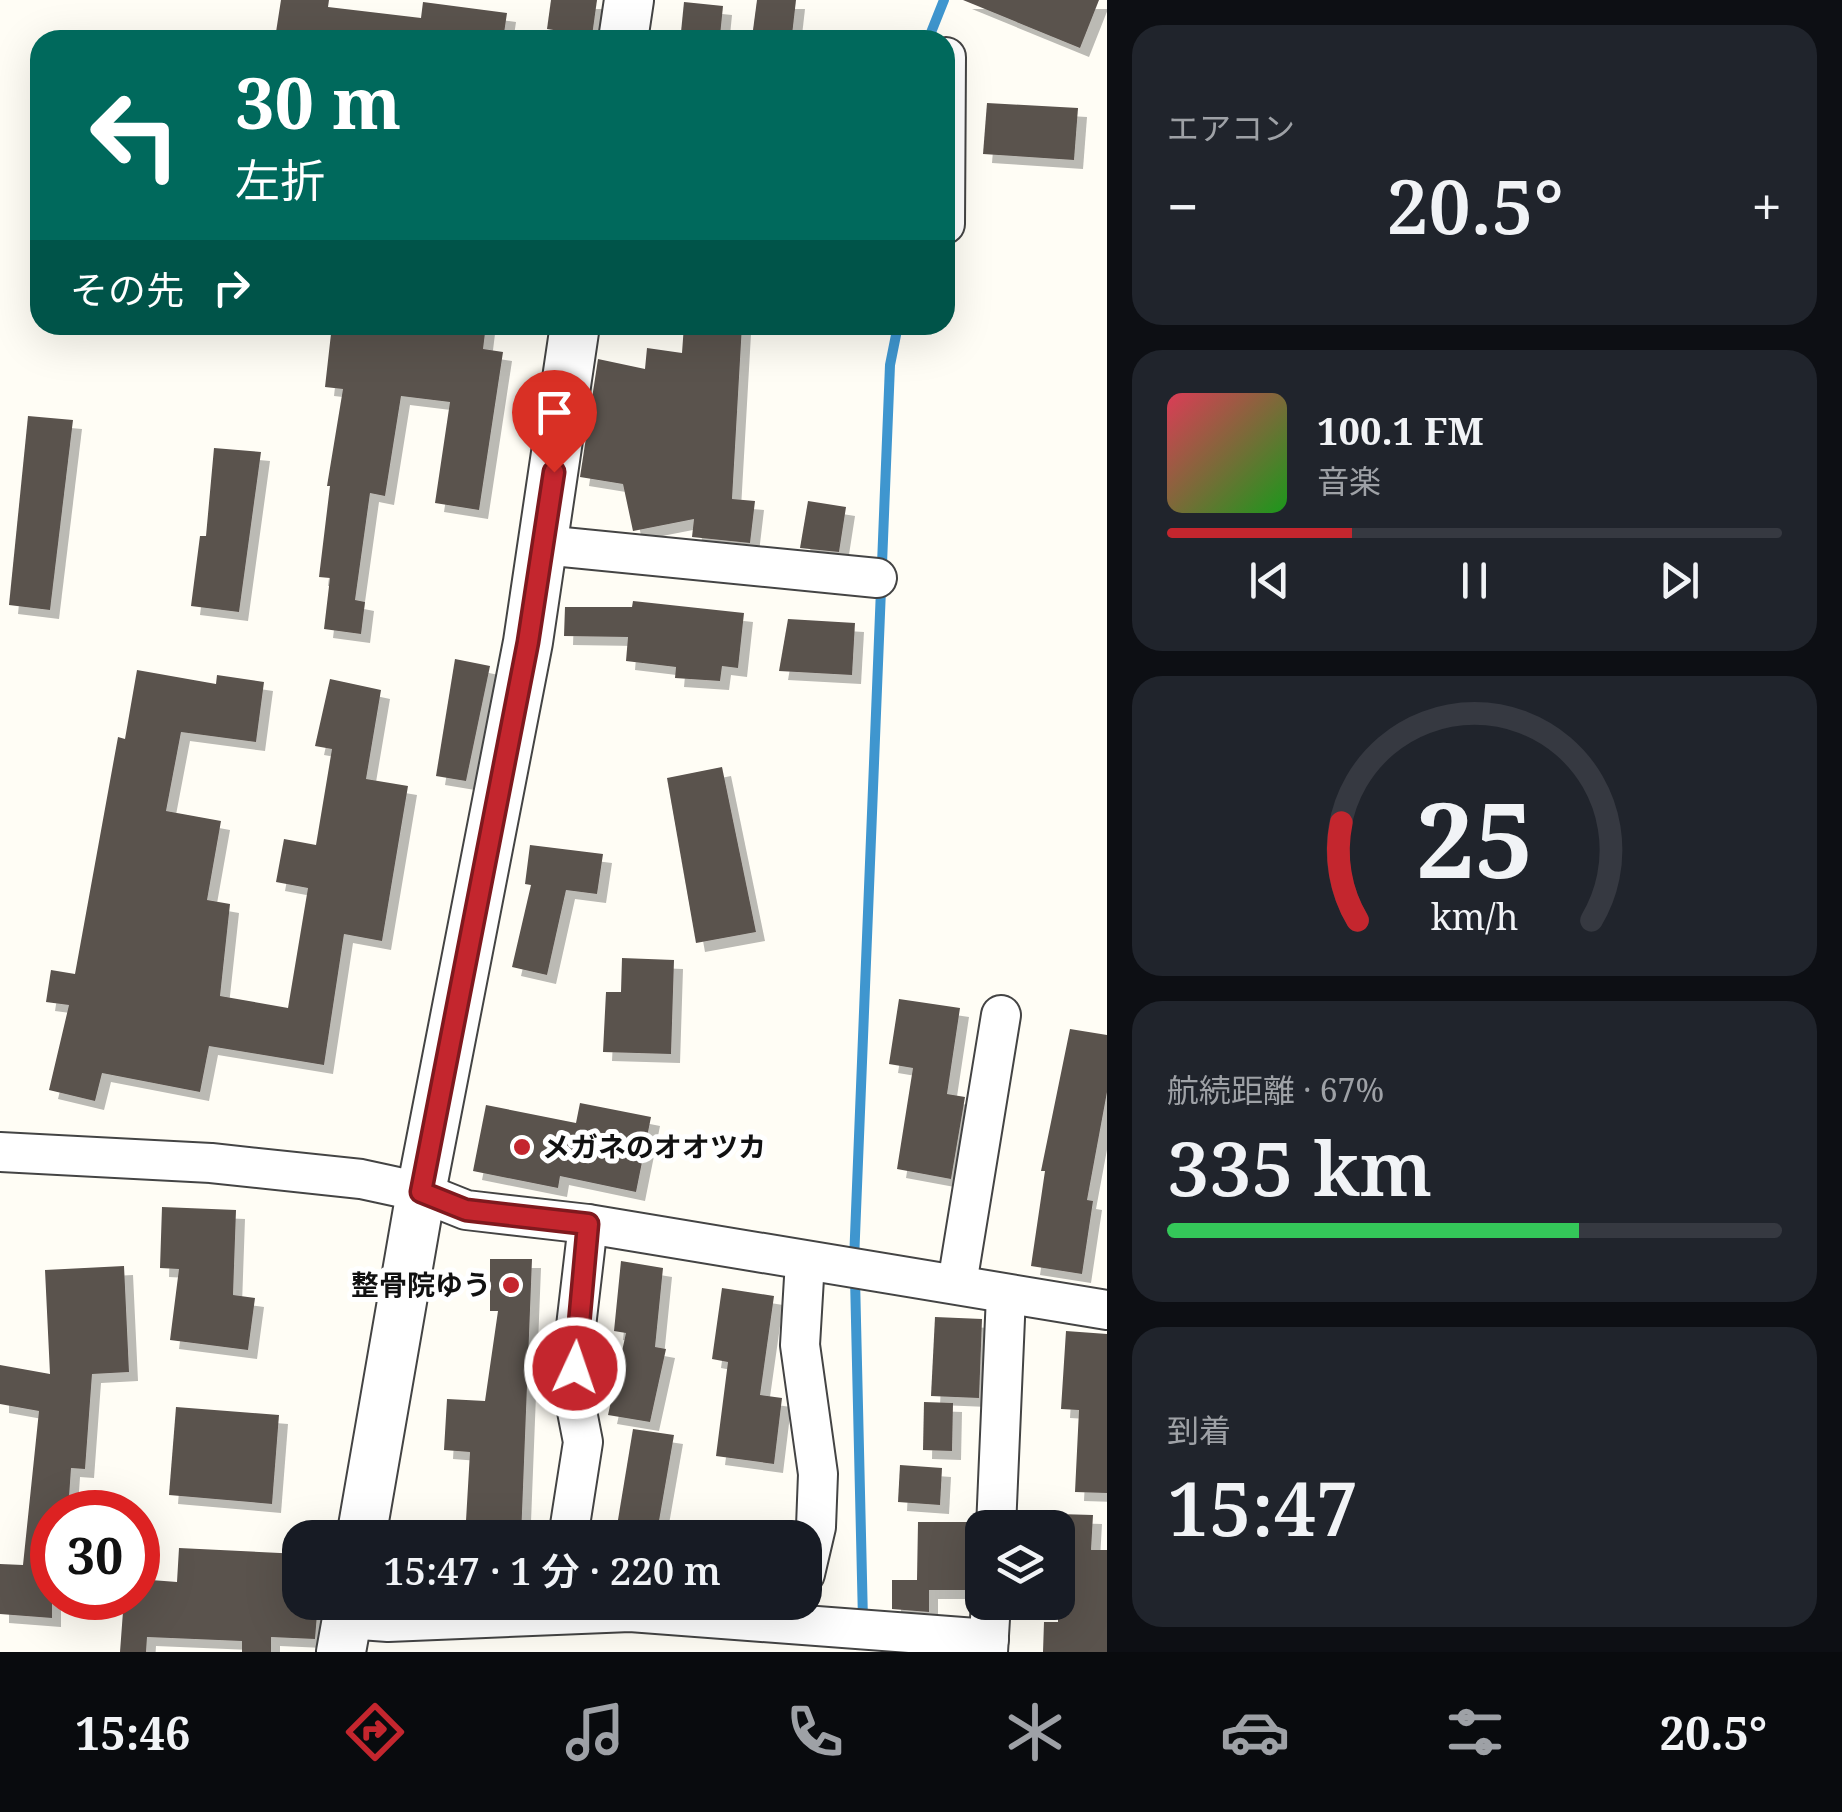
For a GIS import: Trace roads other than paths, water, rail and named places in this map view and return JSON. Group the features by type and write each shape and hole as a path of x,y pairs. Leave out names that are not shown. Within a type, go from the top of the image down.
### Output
{"street":[{"path":"624,30 629,0"},
{"path":"364,1520 421,1192 543,546 574,335"},
{"path":"543,546 877,578"},
{"path":"957,1284 1001,1015"},
{"path":"0,1152 230,1165 361,1179 421,1192 466,1210 588,1224 1107,1310"},
{"path":"571,1520 582,1442 574,1401 575,1335 588,1224"},
{"path":"805,1261 800,1346 818,1474 816,1520"},
{"path":"997,1510 1006,1295"},
{"path":"346,1625 415,1620"},
{"path":"726,1620 990,1631"}],"waterway":[{"path":"932,30 944,0"},
{"path":"854,1261 890,365 896,335"},
{"path":"855,1278 863,1621"}],"place":[{"name":"メガネのオオツカ","path":"522,1147"},
{"name":"整骨院ゆう","path":"511,1285"}]}
